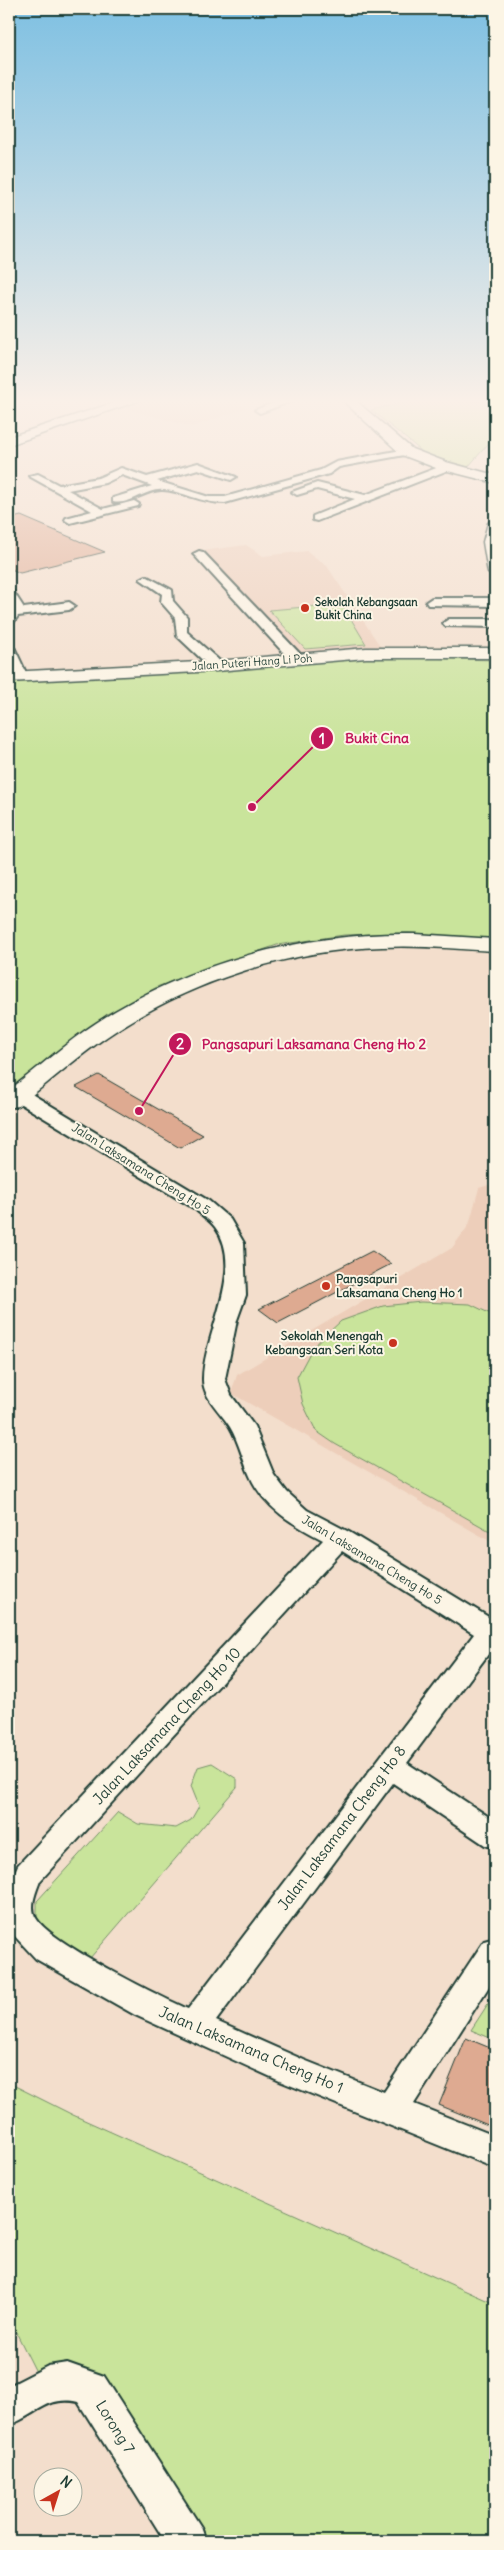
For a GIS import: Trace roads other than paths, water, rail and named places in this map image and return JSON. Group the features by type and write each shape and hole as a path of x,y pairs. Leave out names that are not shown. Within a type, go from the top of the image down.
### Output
{"street":[{"path":"70,520 74,519"},
{"path":"495,523 492,540 495,573"},
{"path":"199,554 297,659"},
{"path":"146,580 168,592 167,602 181,617 182,633 217,666"},
{"path":"9,594 18,606 13,616"},
{"path":"432,602 495,602"},
{"path":"13,616 69,606"},
{"path":"449,623 495,623"},
{"path":"9,649 15,677"},
{"name":"Jalan Puteri Hang Li Poh","path":"15,677 217,666 388,652 495,653"},
{"path":"14,1098 117,1020 195,981 231,969 307,950 366,941 434,941 495,944"},
{"name":"Jalan Laksamana Cheng Ho 5","path":"14,1098 202,1205 223,1223 234,1243 235,1295 224,1329 214,1379 220,1397 242,1426 263,1478 278,1498 298,1516 340,1538 493,1632"},
{"name":"Jalan Laksamana Cheng Ho 10","path":"21,1924 18,1899 28,1874 340,1538"},
{"name":"Jalan Laksamana Cheng Ho 8","path":"194,2025 389,1766 493,1632"},
{"path":"389,1766 495,1836"},
{"name":"Jalan Laksamana Cheng Ho 1","path":"21,1924 47,1949 146,2005 293,2071 392,2109 495,2152"},
{"path":"392,2109 495,1951"},
{"name":"Lorong 7","path":"9,2407 55,2380 76,2382 91,2389 187,2541"}],"place":[{"name":"Sekolah Kebangsaan Bukit China","path":"305,608"},
{"name":"Bukit Cina","path":"252,807"},
{"name":"Pangsapuri Laksamana Cheng Ho 2","path":"139,1111"},
{"name":"Pangsapuri Laksamana Cheng Ho 1","path":"326,1286"},
{"name":"Sekolah Menengah Kebangsaan Seri Kota","path":"393,1343"}]}
